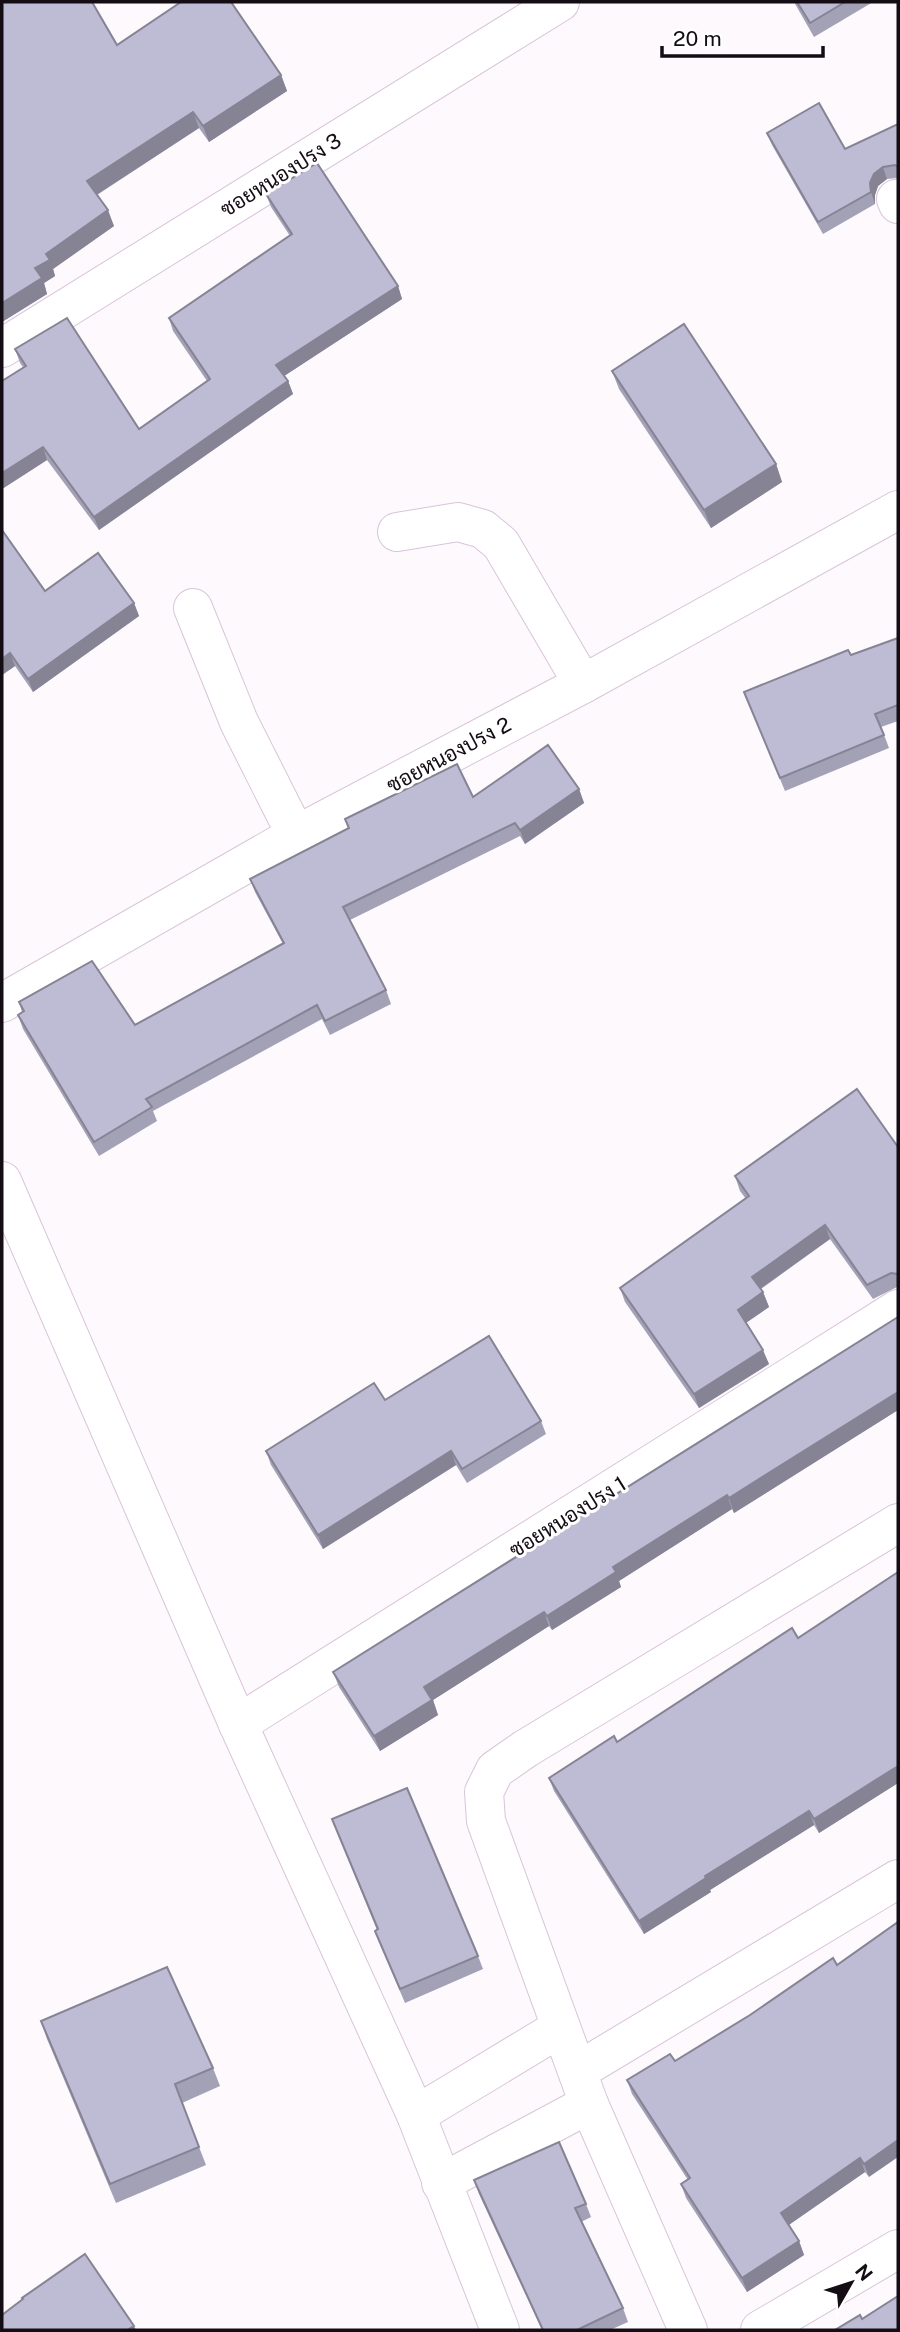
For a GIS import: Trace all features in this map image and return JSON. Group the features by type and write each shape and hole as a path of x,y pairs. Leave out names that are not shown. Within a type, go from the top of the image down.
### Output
{"street":[{"name":"ซอยหนองปรง 3","path":"2,348 560,2"},
{"name":"ซอยหนองปรง 2","path":"2,1003 296,835 583,684 898,510"},
{"path":"397,532 458,522 483,529 501,544 583,684"},
{"path":"194,608 239,722 296,835"},
{"path":"2,1181 238,1724 416,2115 500,2330"},
{"name":"ซอยหนองปรง 1","path":"238,1724 898,1310"},
{"path":"688,2330 560,2028 486,1821 484,1792 495,1770 525,1749 898,1523"},
{"path":"441,2183 898,1879"},
{"path":"416,2115 560,2028"},
{"path":"760,2330 898,2249"}],"building":[{"path":"2,2 92,2 117,45 181,2 231,2 281,75 203,126 193,112 87,181 108,210 46,254 50,260 35,268 42,278 2,303"},
{"path":"797,2 845,2 810,23"},
{"path":"819,103 845,149 898,124 898,167 883,167 874,174 870,183 871,192 818,222 767,133"},
{"path":"317,163 398,286 276,365 288,381 94,517 43,447 2,473 2,381 26,366 15,349 67,318 139,429 210,379 169,318 292,234 266,194"},
{"path":"684,324 776,464 704,510 612,371"},
{"path":"2,530 45,591 98,553 134,603 28,679 10,653 2,659"},
{"path":"898,638 898,705 875,714 884,735 780,778 744,692 848,650 851,655"},
{"path":"548,745 579,789 520,830 515,823 343,907 386,990 325,1021 317,1005 146,1099 152,1107 94,1142 18,1015 24,1011 19,1002 92,961 135,1025 284,943 250,879 349,828 345,819 457,764 473,797"},
{"path":"857,1089 898,1147 898,1274 891,1273 867,1285 825,1225 752,1277 763,1292 738,1310 763,1350 694,1394 620,1288 749,1196 735,1176"},
{"path":"898,1317 898,1392 613,1567 616,1572 547,1616 544,1612 424,1687 432,1700 374,1736 333,1672"},
{"path":"489,1336 541,1421 462,1469 451,1451 318,1535 266,1451 374,1383 385,1400"},
{"path":"898,1572 898,1766 814,1819 809,1811 639,1921 549,1778 614,1736 617,1742 792,1628 798,1638"},
{"path":"407,1788 478,1956 400,1989 332,1819"},
{"path":"898,1922 898,2140 864,2164 860,2158 781,2213 799,2241 742,2278 681,2184 690,2178 627,2080 670,2054 675,2061 750,2015 833,1958 837,1965"},
{"path":"167,1967 213,2068 175,2084 199,2147 110,2184 41,2021"},
{"path":"559,2142 586,2204 575,2208 623,2308 577,2330 543,2330 474,2180"},
{"path":"85,2254 134,2326 127,2330 2,2330 2,2315"},
{"path":"898,2296 898,2330 835,2330 860,2315 862,2319"}]}
